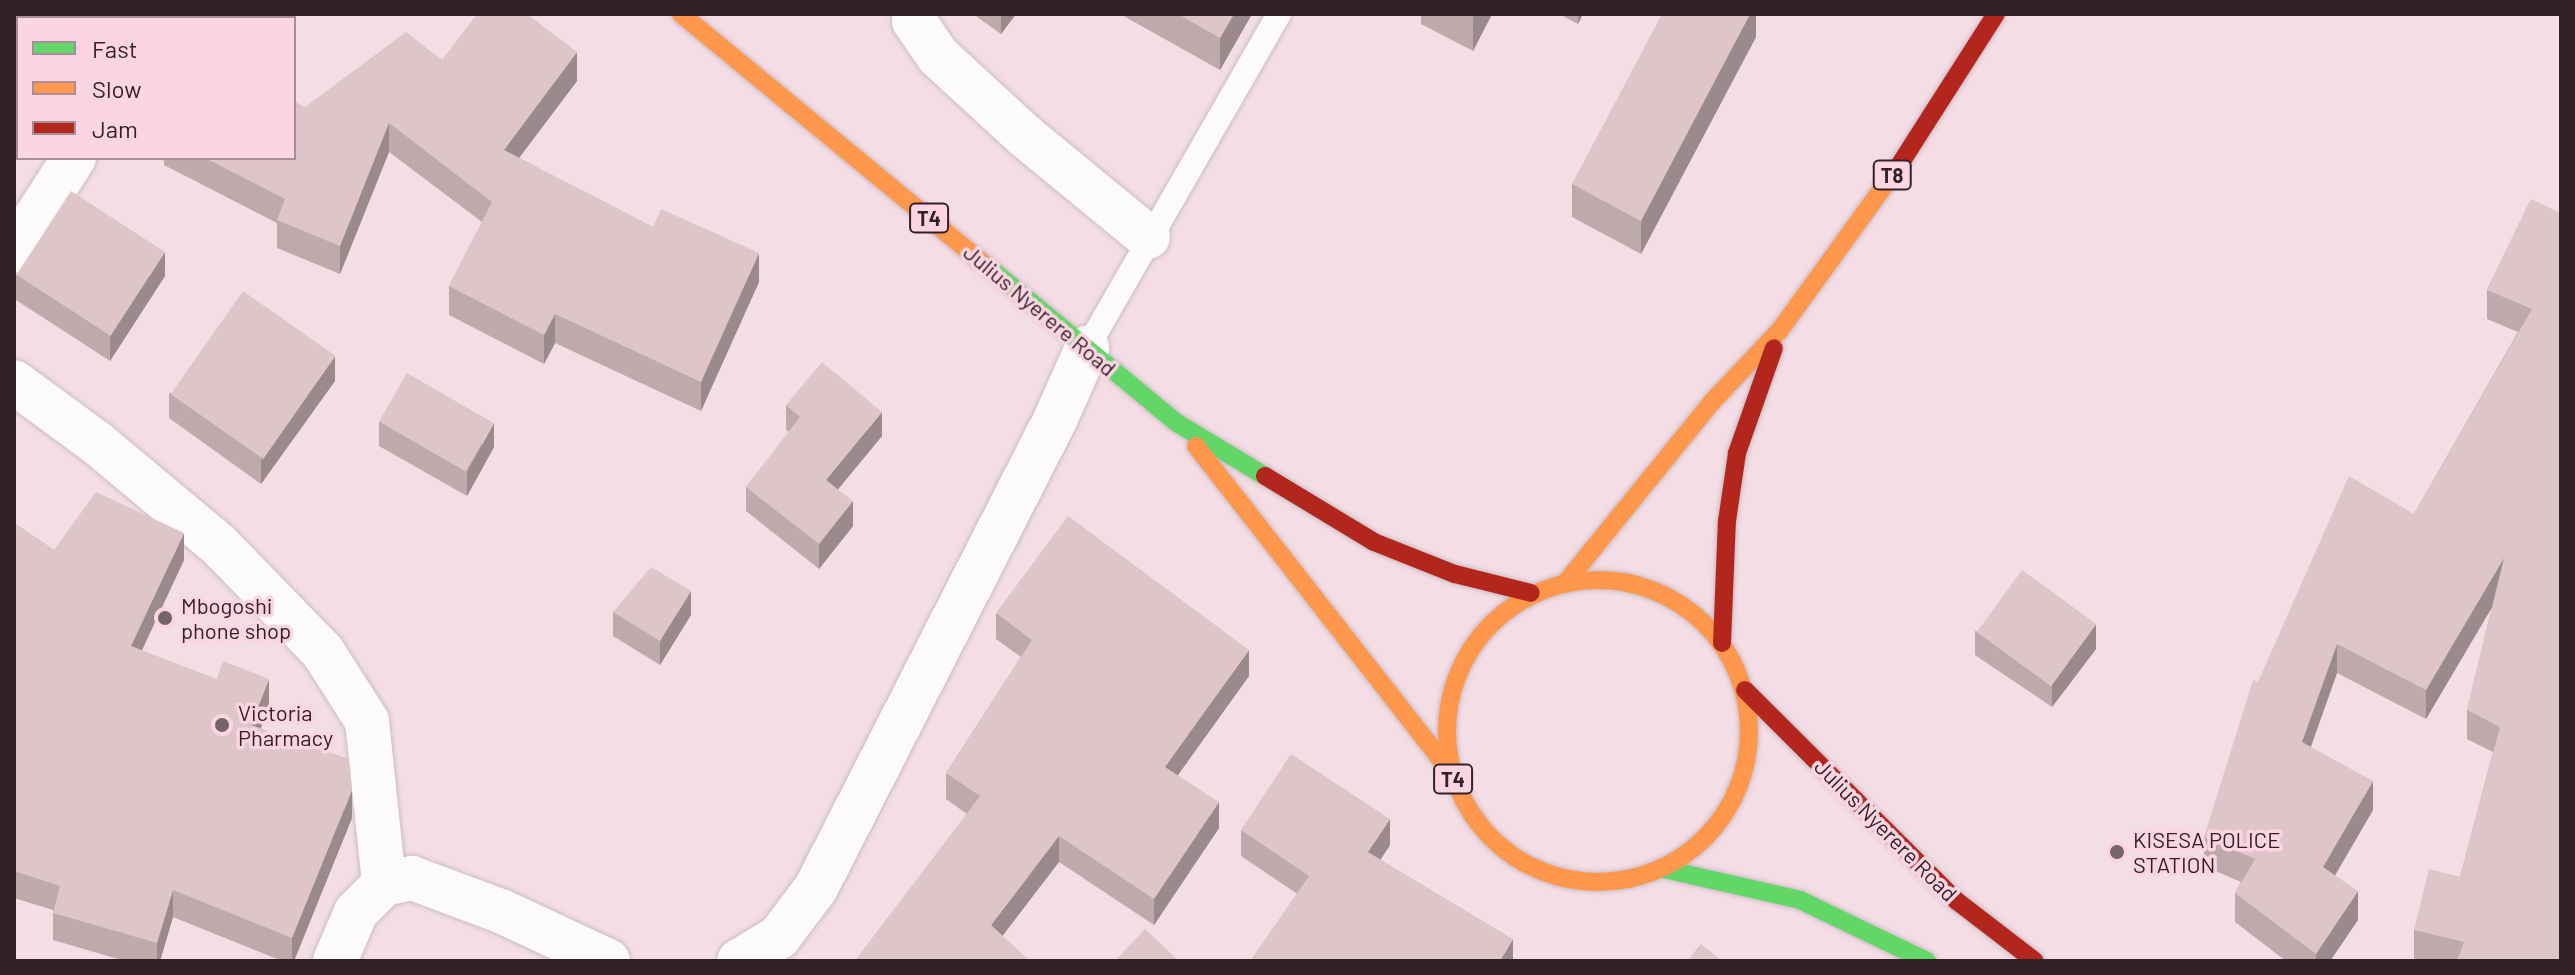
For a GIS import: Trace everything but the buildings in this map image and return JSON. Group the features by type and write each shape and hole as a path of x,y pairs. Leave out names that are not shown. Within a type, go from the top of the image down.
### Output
{"main road":[{"name":"Julius Nyerere Road","path":"681,14 1177,423 1374,542 1455,574 1531,593"},
{"name":"T8","path":"1567,581 1713,401 1780,330 1899,165 1996,14"},
{"name":"T8","path":"1722,643 1727,521 1737,453 1780,330"},
{"name":"Julius Nyerere Road","path":"1177,423 1450,772 1473,819 1511,857 1560,879 1613,884 1664,869 1707,838 1737,795 1750,744 1745,690"},
{"name":"Julius Nyerere Road","path":"1450,772 1445,718 1458,667 1488,624 1531,593 1567,581 1625,581 1680,603 1722,643 1745,690 1957,901 2035,961"},
{"name":"Julius Nyerere Road","path":"1664,869 1800,900 1927,961"}],"street":[{"path":"915,14 914,21 938,56 1025,136 1148,237"},
{"path":"14,251 73,160"},
{"path":"739,961 779,937 816,888 1055,420 1087,348"},
{"path":"14,382 218,544 323,652 367,721 384,884"},
{"path":"335,961 356,912 384,884 412,878 441,886 608,961"}],"lane":[{"path":"1087,348 1148,237 1279,14"}],"traffic: fast":[{"path":"986,265 1177,423 1265,476"},
{"path":"1664,869 1800,900 1927,961"}],"traffic: slow":[{"path":"681,14 986,265"},
{"path":"1567,581 1713,401 1780,330 1900,164"},
{"path":"1196,446 1449,770"},
{"path":"1583,580 1613,580 1642,586 1669,597 1694,614 1715,635 1732,660 1743,687 1749,731 1747,761 1738,789 1724,815 1705,838 1682,857 1656,871 1628,880 1583,882 1554,876 1527,865 1502,848 1481,827 1464,802 1453,775 1447,746 1447,716 1453,687 1464,660 1481,635 1502,614 1527,597 1554,586 1583,580"}],"traffic: jam":[{"path":"1900,164 1996,14"},
{"path":"1722,643 1727,521 1737,453 1774,348"},
{"path":"1265,476 1374,542 1455,574 1531,593"},
{"path":"1745,690 1957,901 2035,961"}],"place":[{"name":"Mbogoshi phone shop","path":"165,618"},
{"name":"Victoria Pharmacy","path":"222,725"},
{"name":"KISESA POLICE STATION","path":"2117,852"}]}
